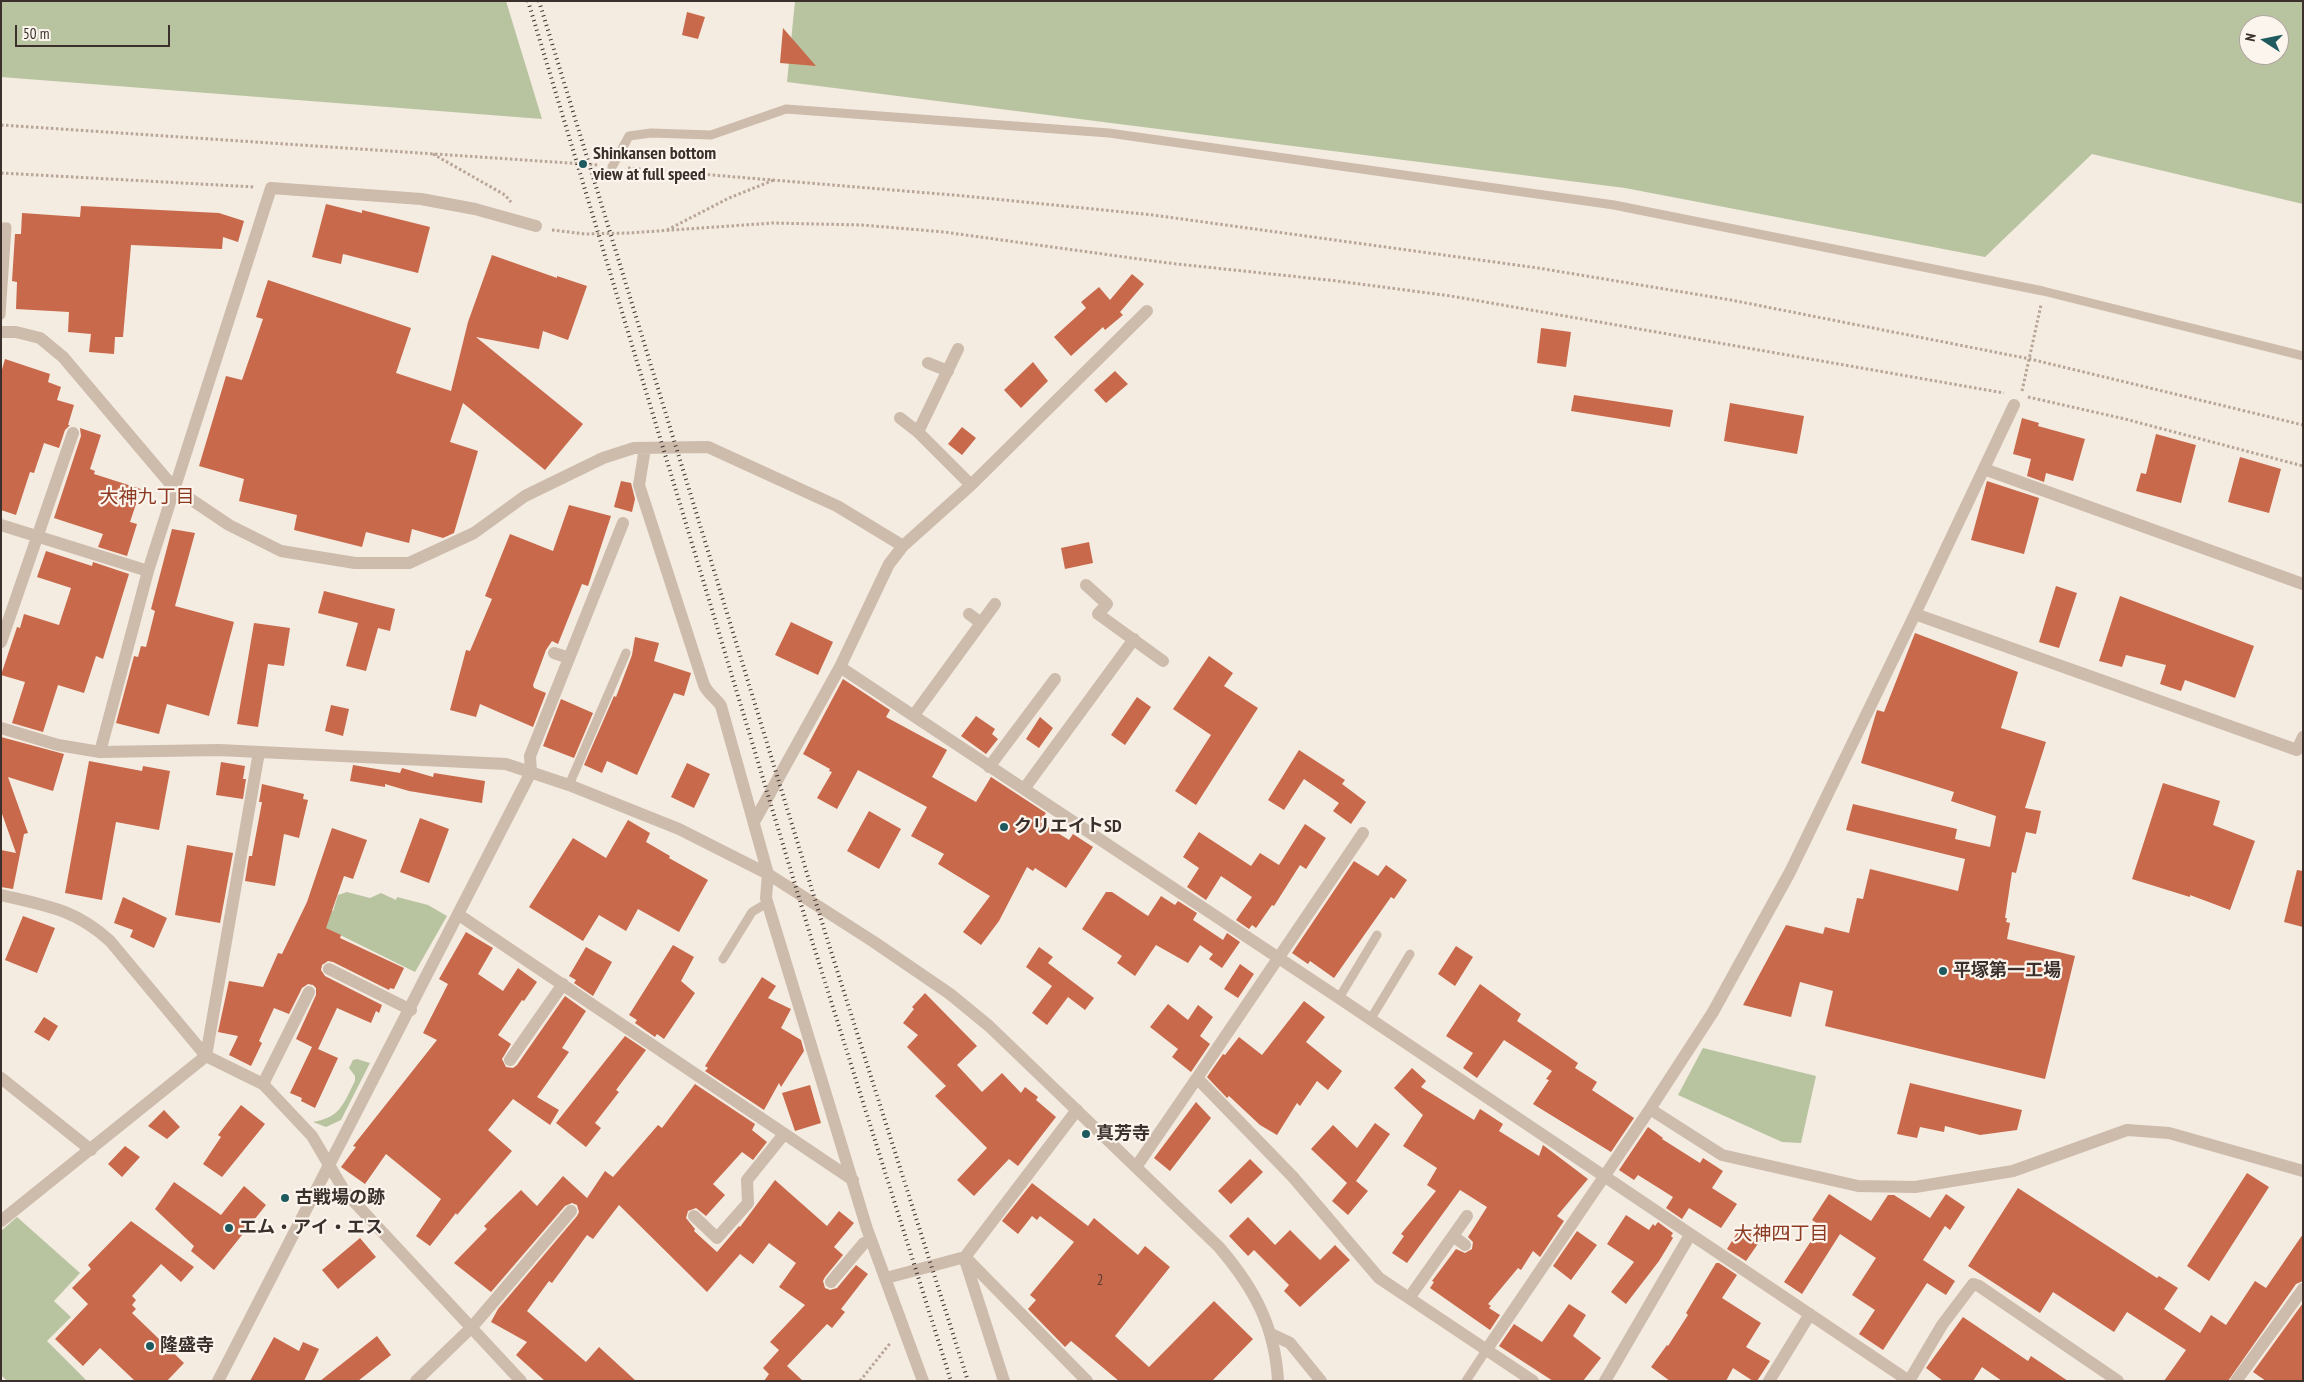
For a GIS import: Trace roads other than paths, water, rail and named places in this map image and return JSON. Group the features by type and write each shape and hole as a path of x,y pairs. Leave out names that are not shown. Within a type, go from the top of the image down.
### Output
{"street":[{"path":"100,752 148,571 271,188 421,199 475,209 536,226"},
{"path":"754,822 840,666 889,564 903,546 971,485 1147,310"},
{"path":"1,332 16,332 40,338 63,357 174,488 229,525 281,551 355,563 409,563 474,533 525,496 604,458 634,448 708,447 837,506 903,546"},
{"path":"918,432 958,349"},
{"path":"928,362 948,371"},
{"path":"1487,1349 1604,1178 1713,1012 1790,872 1915,614 2015,398"},
{"path":"900,418 918,432 971,485"},
{"path":"1,642 73,433"},
{"path":"645,448 639,485 704,685 709,694 721,706 768,874 766,898 871,1241 904,1325 923,1381"},
{"path":"1984,468 2303,584"},
{"path":"218,1381 411,1010 531,772 530,756 623,523"},
{"path":"1,525 148,571"},
{"path":"1086,585 1106,604 1098,614 1163,660"},
{"path":"914,715 995,604"},
{"path":"969,614 981,622"},
{"path":"1915,614 2297,750 2303,737"},
{"path":"1024,789 1134,639"},
{"path":"554,653 569,658"},
{"path":"840,666 1909,1381 1942,1325 1973,1284 2118,1381"},
{"path":"989,767 1055,679"},
{"path":"1,728 58,745 100,752 259,752 506,764 569,785 679,829 768,874 820,906 950,994 989,1026 1219,1247 1243,1276 1261,1309 1277,1356 1278,1381"},
{"path":"1,1221 206,1056 259,752"},
{"path":"1136,1167 1363,833"},
{"path":"1,894 68,912 94,927 110,940 206,1056 263,1084 312,1136 345,1192 521,1381"},
{"path":"459,915 853,1180"},
{"path":"329,969 411,1010"},
{"path":"510,1060 563,984"},
{"path":"263,1084 309,992"},
{"path":"1,1078 91,1150"},
{"path":"1197,1078 1293,1177 1379,1278 1533,1381"},
{"path":"1650,1109 1722,1155 1858,1186 1915,1187 2013,1171 2127,1130 2169,1134 2303,1171"},
{"path":"886,1278 965,1257 1077,1110"},
{"path":"694,1216 716,1238 748,1203 747,1180 784,1134"},
{"path":"416,1381 472,1327 572,1211"},
{"path":"1409,1298 1467,1216"},
{"path":"1605,1381 1690,1235"},
{"path":"1453,1236 1465,1244"},
{"path":"832,1282 864,1243 871,1241"},
{"path":"965,1257 1004,1381"},
{"path":"965,1257 1087,1381"},
{"path":"2236,1381 2303,1289"},
{"path":"1769,1381 1810,1314"},
{"path":"1271,1334 1290,1343 1321,1381"}],"lane":[{"path":"612,166 629,136 651,133 711,135 786,109 1109,133 1614,205 2042,291 2303,356"},
{"path":"1,227 7,227 1,315"},
{"path":"569,785 626,653"},
{"path":"723,959 752,912 768,903"},
{"path":"1339,998 1377,935"},
{"path":"1370,1020 1410,954"},
{"path":"1466,1381 1487,1349"}],"railway":[{"path":"528,1 813,944 951,1381"},
{"path":"539,1 829,945 968,1381"}],"place":[{"name":"Shinkansen bottom view at full speed","path":"583,164"},
{"name":"クリエイトSD","path":"1004,827"},
{"name":"平塚第一工場","path":"1943,971"},
{"name":"真芳寺","path":"1086,1134"},
{"name":"古戦場の跡","path":"285,1198"},
{"name":"エム・アイ・エス","path":"229,1228"},
{"name":"隆盛寺","path":"150,1346"}],"district":[{"name":"大神九丁目","path":"147,498"},
{"name":"大神四丁目","path":"1781,1235"}]}
